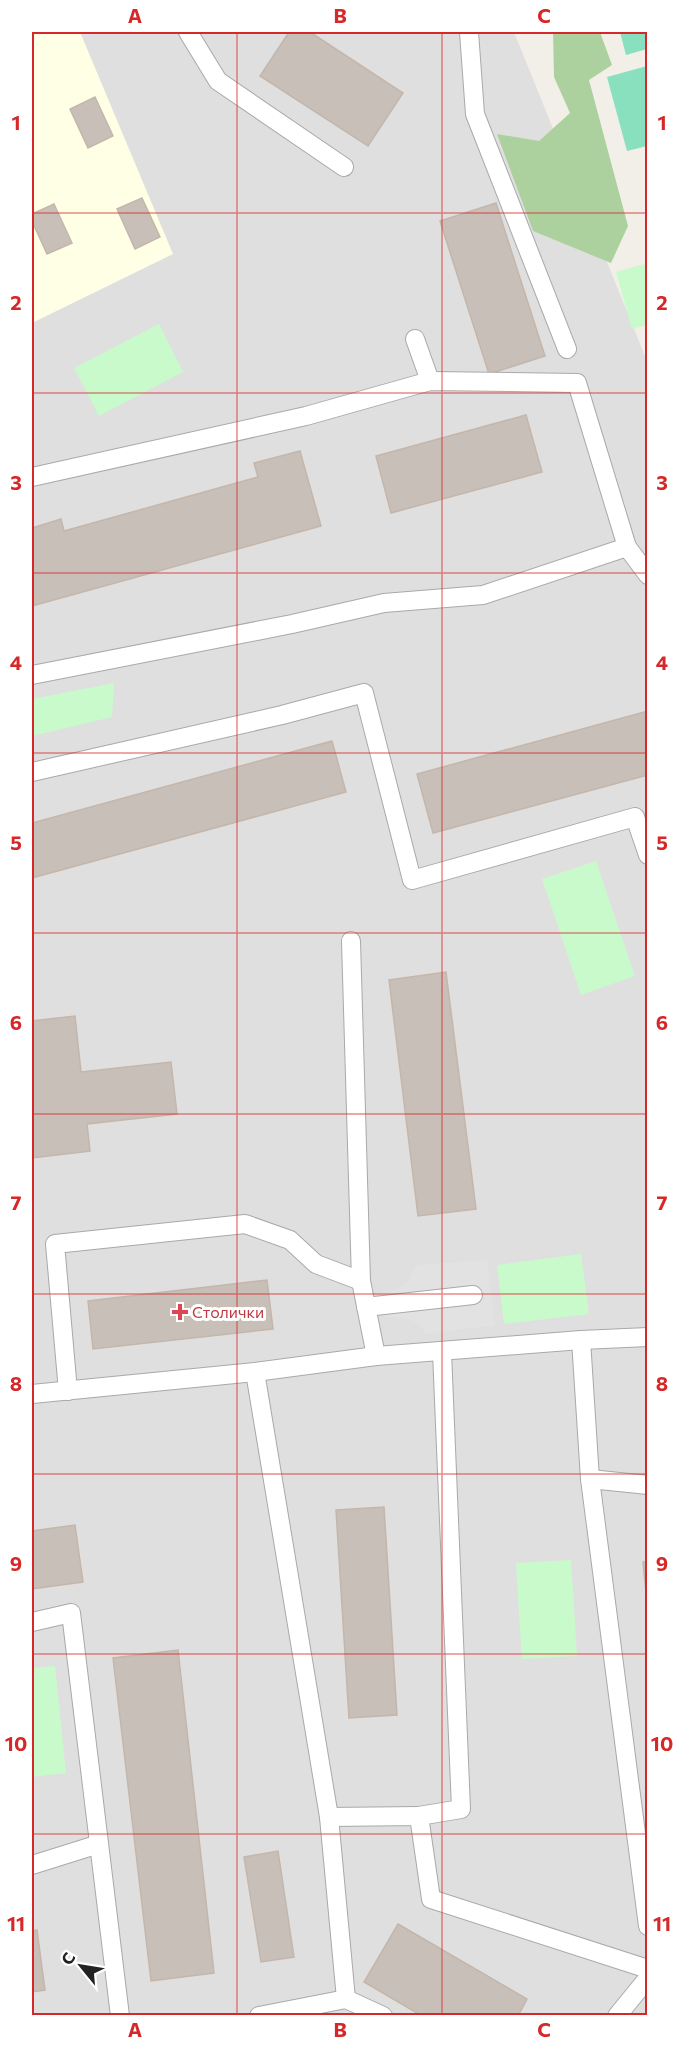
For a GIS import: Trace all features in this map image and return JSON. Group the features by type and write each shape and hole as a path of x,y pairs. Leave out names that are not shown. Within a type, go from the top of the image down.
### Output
{"lane":[{"path":"188,32 218,81 344,166"},
{"path":"469,32 475,114 567,349"},
{"path":"415,339 430,381"},
{"path":"32,477 306,416 430,381 577,383 627,547 648,575"},
{"path":"33,669 292,624 384,603 483,595 627,547"},
{"path":"32,772 282,715 364,693 412,880 641,813 648,855"},
{"path":"351,941 361,1281 376,1356"},
{"path":"68,1391 55,1244 244,1224 290,1240 316,1264 361,1281"},
{"path":"366,1306 473,1295"},
{"path":"32,1394 255,1372 376,1356 582,1340 648,1338"},
{"path":"582,1340 590,1479 648,1926"},
{"path":"329,1816 419,1816 461,1809 442,1352"},
{"path":"255,1372 329,1816 346,1999"},
{"path":"590,1479 648,1485"},
{"path":"32,1622 70,1613 120,2016"},
{"path":"419,1816 431,1899 648,1969"},
{"path":"32,1865 99,1844"},
{"path":"617,2016 648,1978"},
{"path":"259,2016 346,1999 383,2016"}],"shaded area":[{"path":"32,32 514,32 647,361 647,2015 32,2016"},
{"path":"32,32 80,32 173,254 32,323"},
{"path":"487,1260 495,1325 425,1334 421,1327 413,1321 402,1317 386,1317 383,1290 395,1290 408,1281 417,1265"}],"green space":[{"path":"553,32 600,32 612,65 589,80 628,226 611,263 533,231 497,134 539,141 570,113 554,77"},
{"path":"620,32 647,32 647,49 626,55"},
{"path":"647,66 647,146 627,151 607,77"},
{"path":"644,264 647,274 647,325 632,329 616,272"},
{"path":"159,324 183,372 99,416 74,368"},
{"path":"114,683 112,717 32,736 32,699"},
{"path":"596,861 635,976 581,995 542,879"},
{"path":"581,1254 589,1314 504,1324 497,1265"},
{"path":"571,1560 577,1656 522,1659 516,1563"},
{"path":"55,1666 66,1773 32,1777 32,1668"}],"building":[{"path":"289,32 310,32 403,93 368,146 260,76"},
{"path":"95,97 113,136 88,148 70,109"},
{"path":"142,198 160,237 135,249 117,209"},
{"path":"496,203 545,356 489,374 440,221"},
{"path":"54,204 72,243 47,254 32,221 32,214"},
{"path":"526,415 542,472 391,513 376,456"},
{"path":"300,451 321,526 32,606 32,528 61,519 64,531 258,477 254,463"},
{"path":"648,711 648,775 433,833 417,774"},
{"path":"332,741 346,792 32,878 32,823"},
{"path":"446,972 476,1209 418,1216 389,980"},
{"path":"75,1016 81,1072 171,1062 177,1114 87,1124 90,1151 32,1158 32,1021"},
{"path":"267,1280 273,1329 93,1349 88,1301"},
{"path":"384,1507 397,1715 349,1718 336,1510"},
{"path":"75,1525 83,1582 32,1589 32,1531"},
{"path":"648,1561 648,1613 643,1562"},
{"path":"178,1650 214,1973 151,1981 113,1658"},
{"path":"278,1851 294,1957 261,1962 244,1857"},
{"path":"398,1924 527,1999 518,2016 422,2016 364,1982"},
{"path":"37,1930 45,1990 32,1992 32,1931"}],"place":[{"name":"Столички","path":"180,1312"}]}
